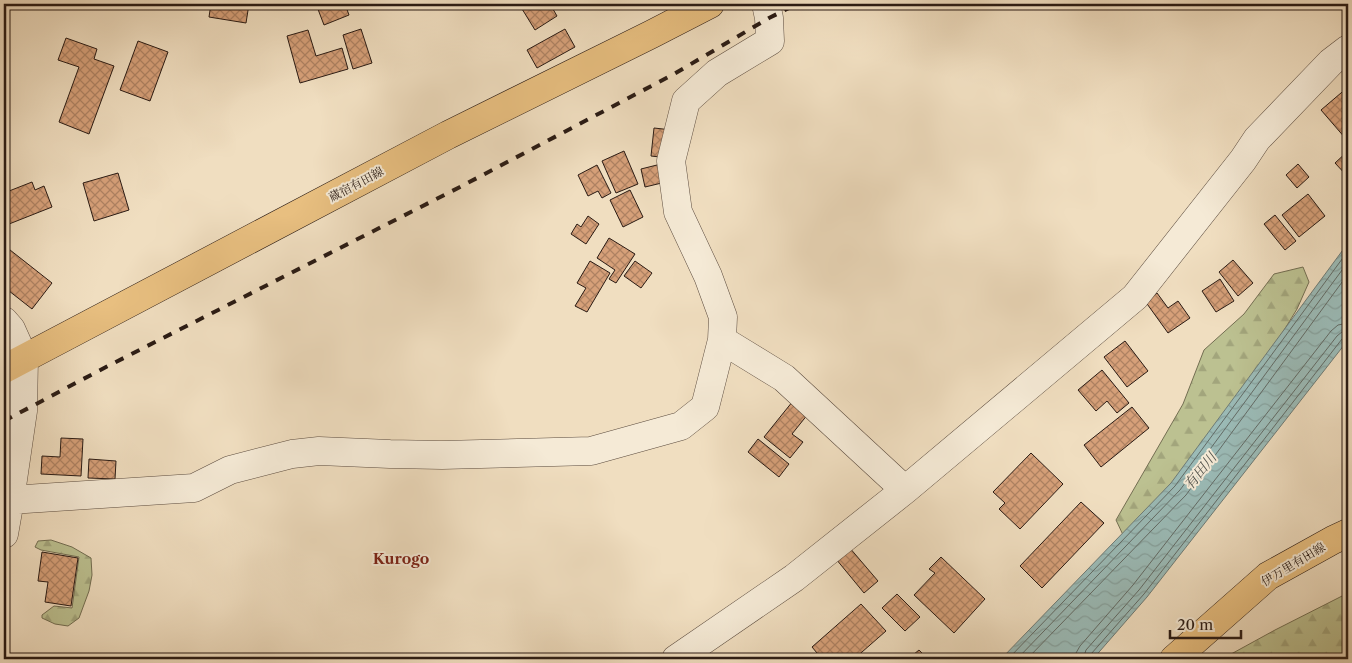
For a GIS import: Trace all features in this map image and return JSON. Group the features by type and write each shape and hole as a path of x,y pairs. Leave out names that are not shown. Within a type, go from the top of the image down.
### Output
{"main road":[{"name":"蔵宿有田線","path":"14,364 448,135 710,4"},
{"name":"伊万里有田線","path":"1174,659 1268,576 1348,533"}],"street":[{"path":"10,500 194,488 230,470 292,454 319,451 442,455 591,451 681,426 705,407 722,340 723,317 708,276 678,212 670,161 686,101 717,73 770,41 770,18 766,4"},
{"path":"676,659 794,578 905,490 1135,297 1243,160 1257,139 1331,62 1348,49"},
{"path":"4,321 11,329 14,364 22,411 4,534"},
{"path":"722,340 784,378 905,490"}],"green space":[{"path":"1303,267 1309,282 1297,309 1224,428 1124,537 1116,520 1183,404 1204,350 1244,314 1274,274"},
{"path":"51,540 72,547 91,558 92,575 89,591 79,618 68,626 55,624 42,618 42,615 54,606 72,608 79,557 41,550 35,547 38,541"},
{"path":"1348,593 1348,659 1222,659 1275,630"}],"water":[{"name":"有田川","path":"1348,243 1348,340 1147,597 1093,659 1001,659 1171,483"}],"building":[{"path":"211,4 249,4 246,23 209,17"},
{"path":"316,4 345,4 349,15 324,25"},
{"path":"519,4 550,4 557,16 535,30"},
{"path":"361,29 372,63 353,69 343,35"},
{"path":"565,29 575,47 537,68 527,50"},
{"path":"308,30 316,56 342,48 348,69 300,83 287,36"},
{"path":"66,38 97,49 94,59 114,66 89,134 59,122 79,67 58,60"},
{"path":"138,41 168,52 150,101 120,90"},
{"path":"1348,87 1348,137 1346,139 1321,110"},
{"path":"654,128 672,130 668,158 651,156"},
{"path":"624,151 638,184 616,193 602,161"},
{"path":"1348,151 1348,177 1335,163"},
{"path":"665,163 670,181 645,187 641,169"},
{"path":"1298,164 1309,177 1297,188 1286,175"},
{"path":"597,165 611,193 602,198 598,191 588,196 578,175"},
{"path":"118,173 129,210 94,221 83,183"},
{"path":"32,182 35,190 44,186 52,207 4,226 4,193"},
{"path":"630,190 643,217 623,227 610,200"},
{"path":"1308,194 1325,216 1299,237 1282,215"},
{"path":"1275,215 1296,241 1285,250 1264,224"},
{"path":"588,216 599,224 586,244 571,234 577,224 581,227"},
{"path":"609,238 635,254 616,283 609,279 615,270 597,258"},
{"path":"5,246 52,283 32,309 4,287"},
{"path":"1233,260 1253,283 1238,296 1219,272"},
{"path":"590,261 610,273 587,312 575,306 586,288 577,283"},
{"path":"635,261 652,273 641,288 624,276"},
{"path":"1220,279 1234,301 1216,312 1202,291"},
{"path":"1157,293 1168,308 1178,301 1190,318 1168,333 1145,301"},
{"path":"1125,341 1148,371 1127,387 1104,357"},
{"path":"1102,370 1129,403 1117,413 1107,401 1096,411 1078,390"},
{"path":"797,396 812,409 792,434 803,442 790,458 764,437"},
{"path":"1132,407 1149,428 1101,467 1084,445"},
{"path":"61,438 83,439 81,476 41,474 42,456 60,457"},
{"path":"758,439 789,464 779,477 748,452"},
{"path":"1031,453 1063,484 1020,529 999,509 1005,503 993,492"},
{"path":"89,459 116,461 115,479 88,478"},
{"path":"1081,502 1104,523 1042,588 1020,566"},
{"path":"849,547 878,581 864,593 836,559"},
{"path":"42,552 78,558 71,606 45,602 48,582 38,581"},
{"path":"941,557 985,599 954,633 914,595 935,573 929,569"},
{"path":"897,594 920,617 905,631 882,608"},
{"path":"861,604 886,631 854,659 822,659 812,647"},
{"path":"919,650 928,659 908,659"}],"railway":[{"path":"4,421 460,187 674,74 769,18 797,4"}],"district":[{"name":"Kurogo","path":"401,558"}]}
